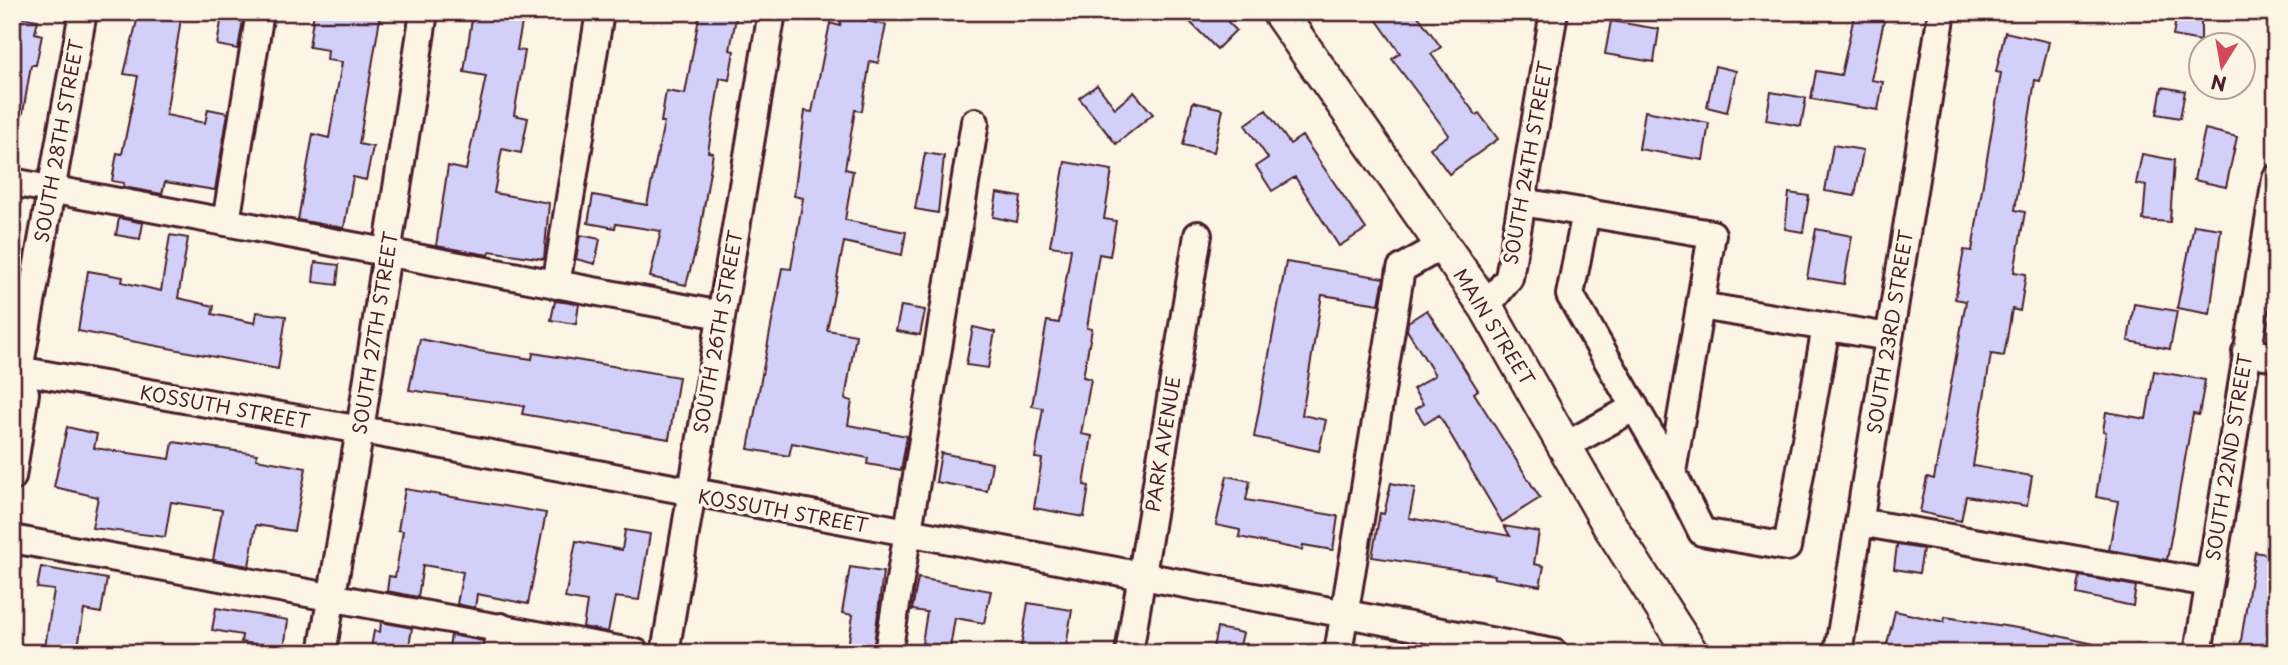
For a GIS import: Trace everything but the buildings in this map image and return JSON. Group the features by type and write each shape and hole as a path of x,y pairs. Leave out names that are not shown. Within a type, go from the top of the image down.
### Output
{"main road":[{"name":"MAIN STREET","path":"1279,12 1486,307 1608,523 1691,653"}],"street":[{"name":"SOUTH 28TH STREET","path":"12,477 25,393 15,370 83,12"},
{"path":"226,222 260,12"},
{"name":"SOUTH 27TH STREET","path":"322,653 360,430 424,12"},
{"path":"556,285 600,12"},
{"name":"SOUTH 26TH STREET","path":"665,653 772,12"},
{"name":"SOUTH 24TH STREET","path":"1486,307 1509,278 1554,12"},
{"name":"SOUTH 23RD STREET","path":"1838,653 1942,12"},
{"path":"888,653 975,122"},
{"name":"SOUTH 22ND STREET","path":"2198,653 2276,179"},
{"path":"12,181 721,315"},
{"path":"1522,202 1712,234 1672,472"},
{"path":"1586,212 1570,295 1672,472 1702,532 1787,547 1826,327"},
{"name":"PARK AVENUE","path":"1129,653 1198,235"},
{"path":"1338,653 1401,269 1443,245"},
{"path":"1700,306 1889,337"},
{"path":"2246,352 2276,357"},
{"name":"KOSSUTH STREET","path":"15,370 360,430 1519,650 1554,653"},
{"path":"1565,446 1635,407"},
{"path":"1859,522 2209,583"},
{"path":"12,539 331,598 499,640 636,653"}]}
